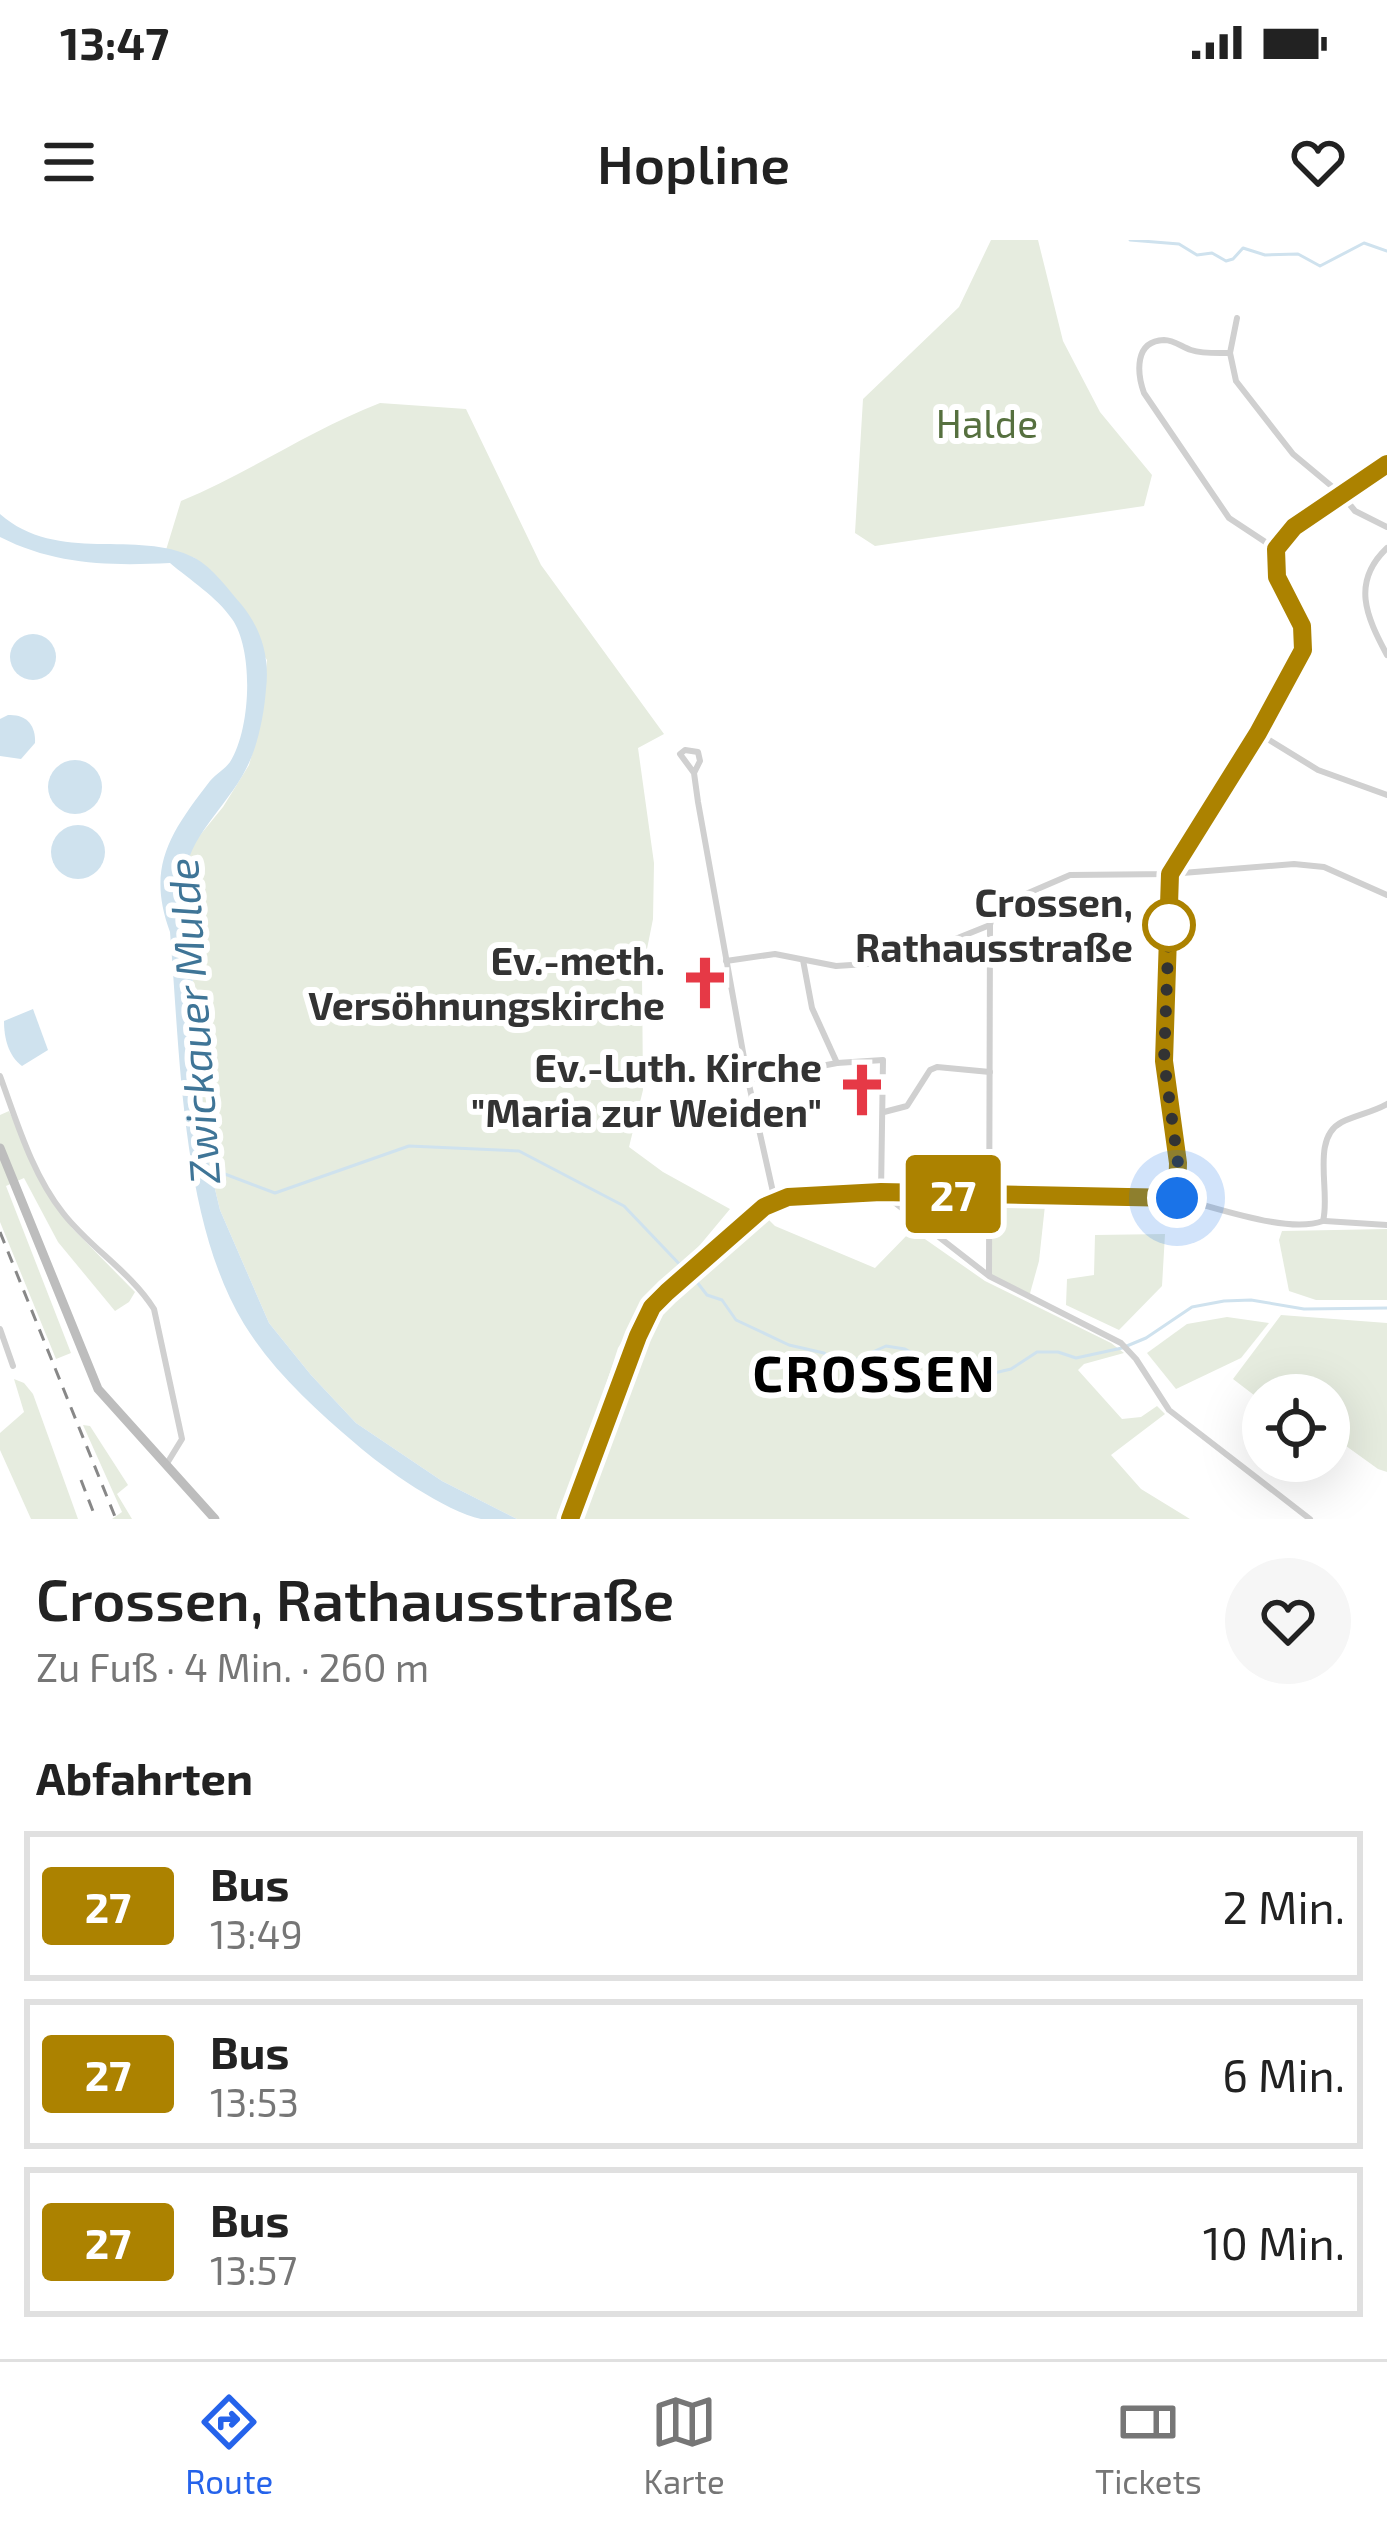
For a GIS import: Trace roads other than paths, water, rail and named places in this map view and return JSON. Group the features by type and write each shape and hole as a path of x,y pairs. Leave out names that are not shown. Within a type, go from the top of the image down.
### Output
{"street":[{"path":"1237,318 1231,353 1236,380 1268,426 1354,511 1387,527"},
{"path":"1231,353 1194,352 1169,340 1157,341 1144,349 1138,363 1139,379 1229,518 1276,549"},
{"path":"1177,1198 1178,1163 1164,1061 1170,874 1258,733 1303,650 1302,626 1277,577 1276,549 1294,527 1387,464"},
{"path":"1387,548 1364,583 1363,605 1387,655"},
{"path":"1258,733 1318,770 1387,795"},
{"path":"694,773 748,1079 775,1201"},
{"path":"989,1276 993,914 1014,898 1070,875 1170,874 1294,864 1324,866 1384,894 1387,882"},
{"path":"726,961 775,954 836,966 898,962 990,925"},
{"path":"803,960 812,1008 837,1063"},
{"path":"748,1079 883,1060 881,1192"},
{"path":"884,1112 907,1106 930,1070 990,1072"},
{"path":"0,1076 31,1157 62,1213 142,1290 154,1309 182,1438 166,1465"},
{"path":"1323,1221 1325,1139 1336,1124 1387,1105"},
{"path":"0,1148 98,1389 215,1519"},
{"path":"881,1192 989,1276 1121,1343 1169,1410 1310,1519"},
{"path":"570,1519 641,1327 667,1292 775,1201 801,1195 881,1192 1177,1198 1309,1226 1323,1221 1387,1225"},
{"path":"0,1329 14,1366"}],"water":[{"name":"Zwickauer Mulde","path":"0,514 47,538 148,546 195,558 220,579 254,623 267,666 257,740 238,783 193,850 184,880 208,1160 220,1210 269,1323 356,1423 442,1481 517,1519 481,1519 433,1499 382,1465 325,1417 255,1341 223,1282 207,1236 187,1134 170,932 160,888 173,834 210,781 230,762 242,730 247,669 232,619 170,563 104,563 41,553 0,537"},
{"path":"33,634 49,641 56,657 49,673 33,680 17,673 10,657 17,641"},
{"path":"8,715 25,719 34,731 35,743 21,759 0,756 0,719"},
{"path":"75,760 94,768 102,787 94,806 75,814 56,806 48,787 56,768"},
{"path":"78,825 97,833 105,852 97,871 78,879 59,871 51,852 59,833"},
{"path":"33,1009 48,1050 22,1066 8,1046 4,1021"}],"waterway":[{"path":"1130,240 1179,244 1197,255 1212,253 1226,261 1243,248 1265,255 1298,254 1320,266 1364,243 1387,251"},
{"name":"Zwickauer Mulde","path":"209,1168 275,1193 409,1146 519,1151 624,1206 686,1271"},
{"path":"693,1277 707,1295 722,1300 736,1320 832,1360 846,1364 886,1346 905,1349 941,1369 990,1374 1011,1369 1037,1352 1076,1358 1122,1348 1192,1307 1224,1301 1251,1300 1304,1309 1387,1308"}],"railway":[{"path":"0,1232 116,1519"},
{"path":"81,1480 96,1519"}],"place":[{"name":"Crossen, Rathausstraße","path":"1169,925"},
{"name":"Ev.-meth. Versöhnungskirche","path":"705,983"},
{"name":"Ev.-Luth. Kirche \"Maria zur Weiden\"","path":"862,1090"}],"district":[{"name":"CROSSEN","path":"875,1374"}],"park label":[{"name":"Halde","path":"987,424"}]}
